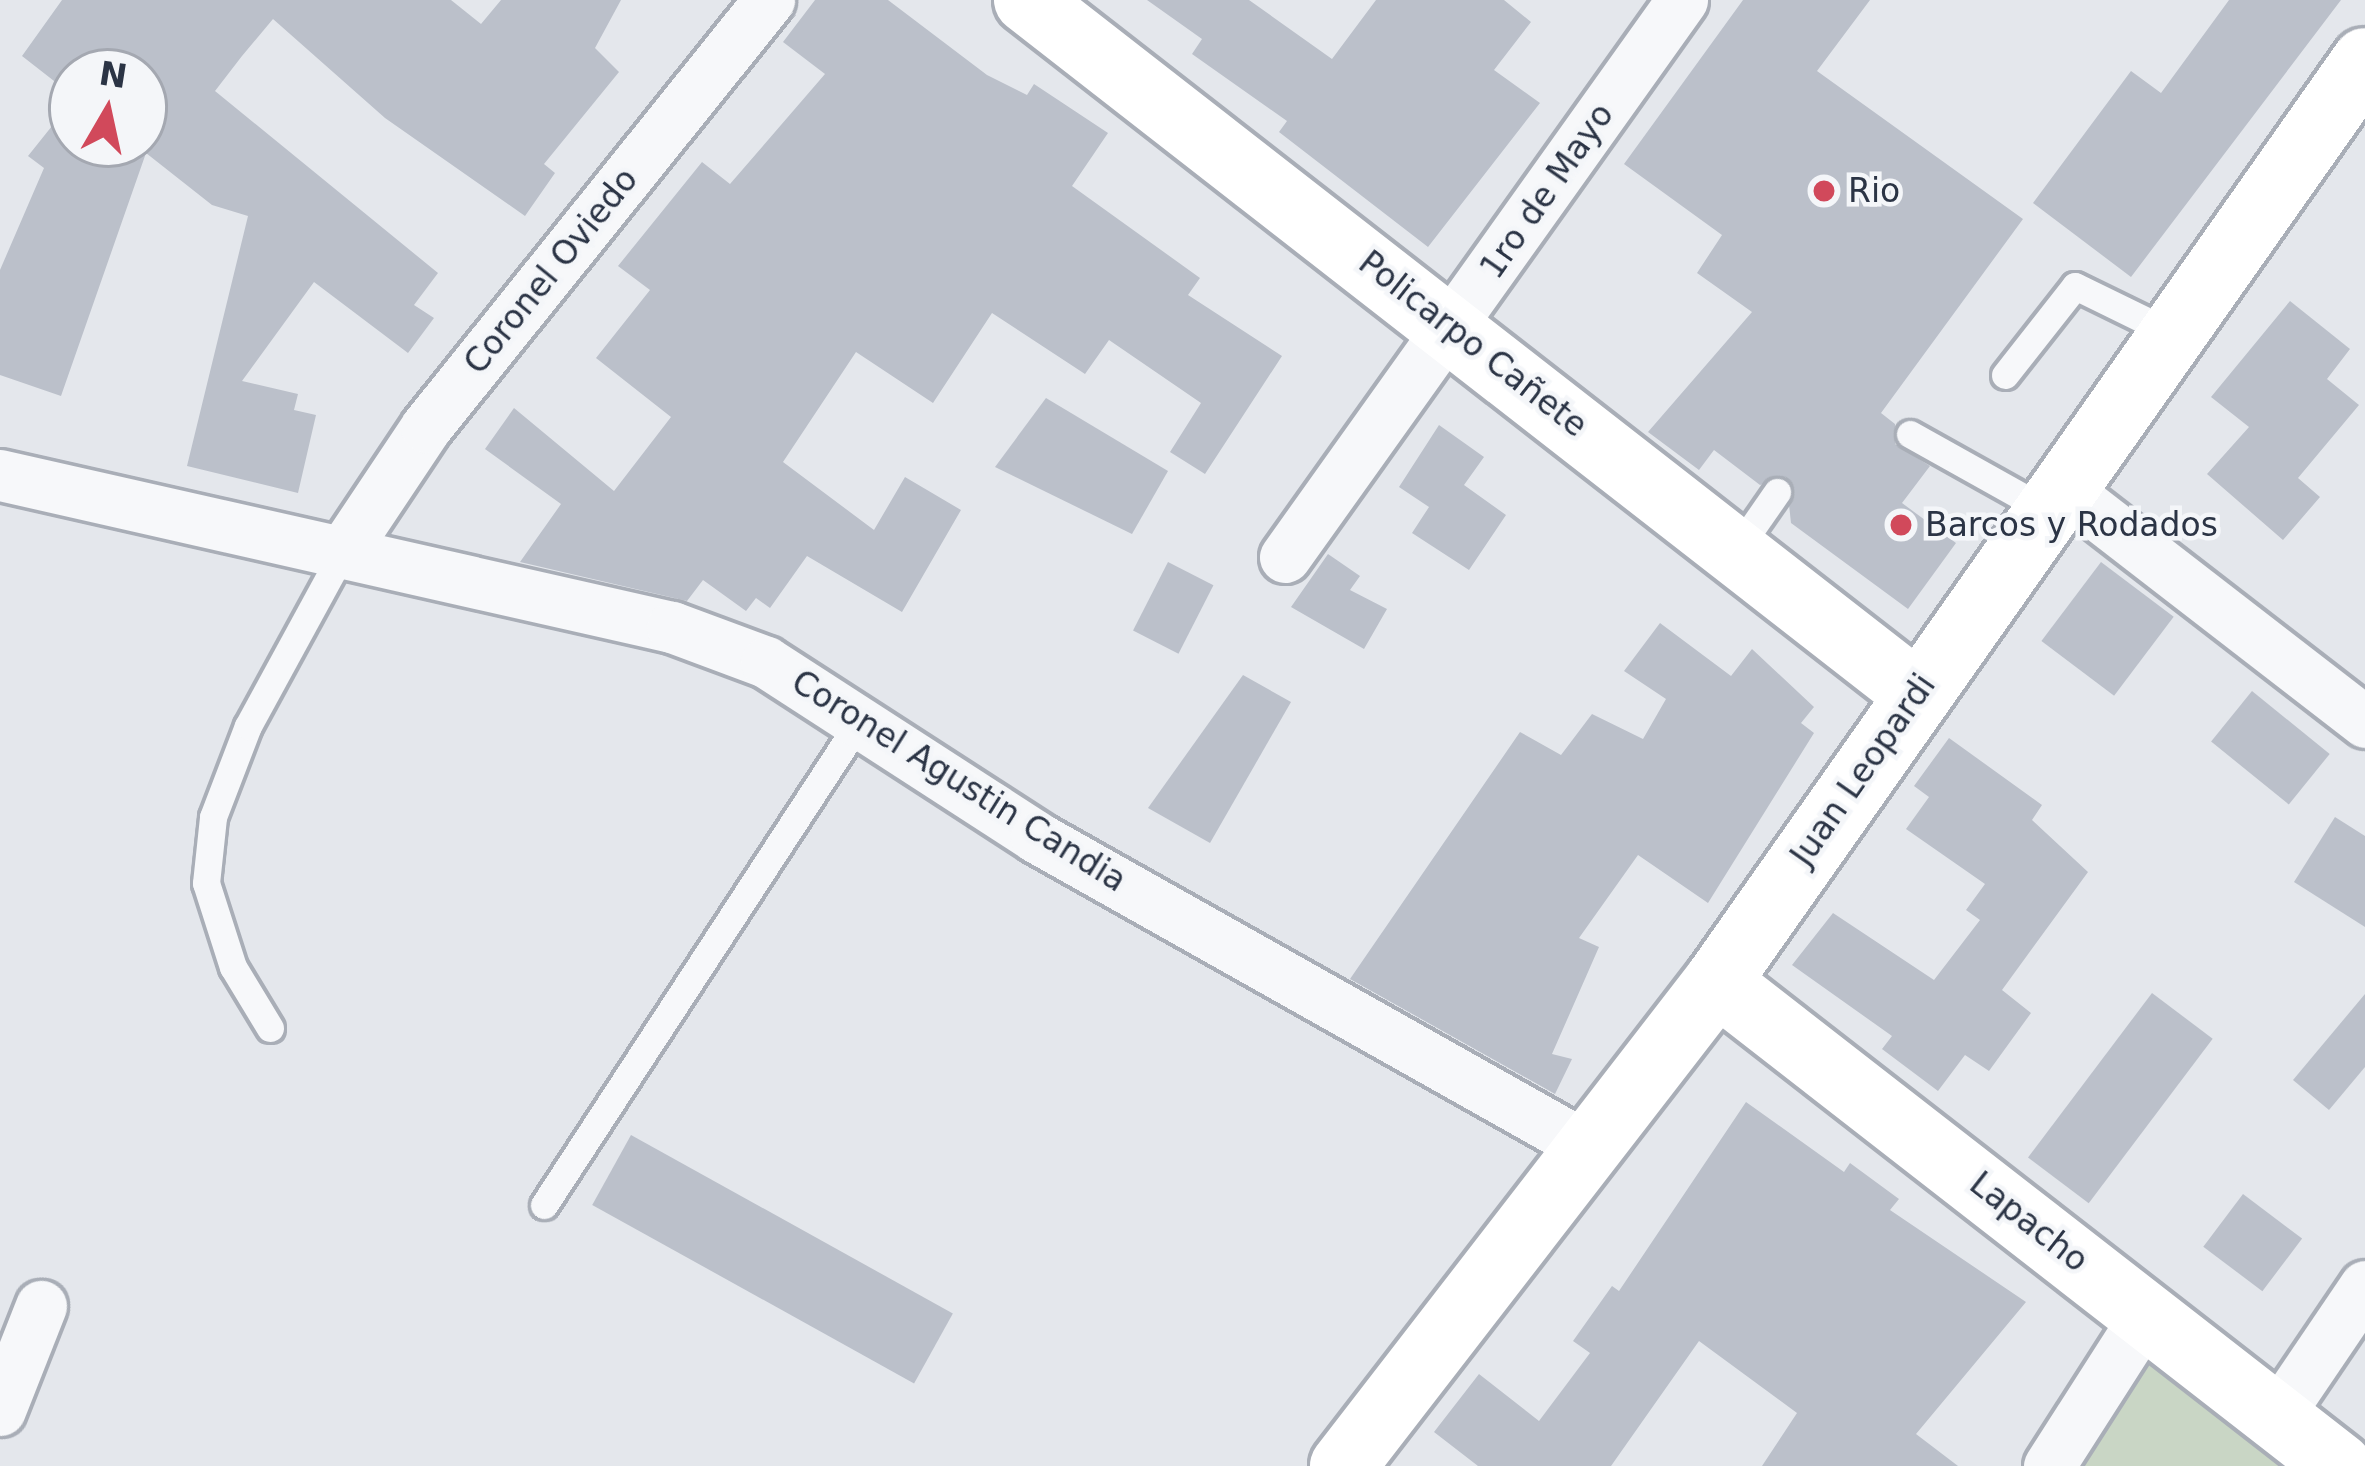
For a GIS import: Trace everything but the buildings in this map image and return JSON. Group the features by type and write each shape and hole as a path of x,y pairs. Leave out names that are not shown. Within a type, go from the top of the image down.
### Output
{"street":[{"name":"Coronel Oviedo","path":"344,550 426,427 770,0"},
{"name":"Policarpo Cañete","path":"1028,0 1915,692"},
{"name":"1ro de Mayo","path":"1285,556 1682,0"},
{"name":"Juan Leopardi","path":"1343,1466 1717,982 1915,692 2365,61"},
{"name":"Coronel Agustin Candia","path":"0,475 672,627 813,683 1036,837 1587,1147"},
{"path":"2056,500 2365,722"},
{"name":"Lapacho","path":"1717,982 2339,1466"},
{"path":"2277,1416 2365,1286"},
{"path":"0,1410 40,1306"},
{"path":"2049,1466 2147,1313"}],"lane":[{"path":"2005,375 2075,286 2173,334"},
{"path":"1910,434 2056,500"},
{"path":"1736,551 1778,492"},
{"path":"270,1028 233,967 206,884 213,817 248,726 344,550"},
{"path":"544,1205 864,716"}],"green space":[{"path":"2147,1313 2338,1466 2049,1466"}],"place":[{"name":"Rio","path":"1824,191"},
{"name":"Barcos y Rodados","path":"1901,525"}]}
